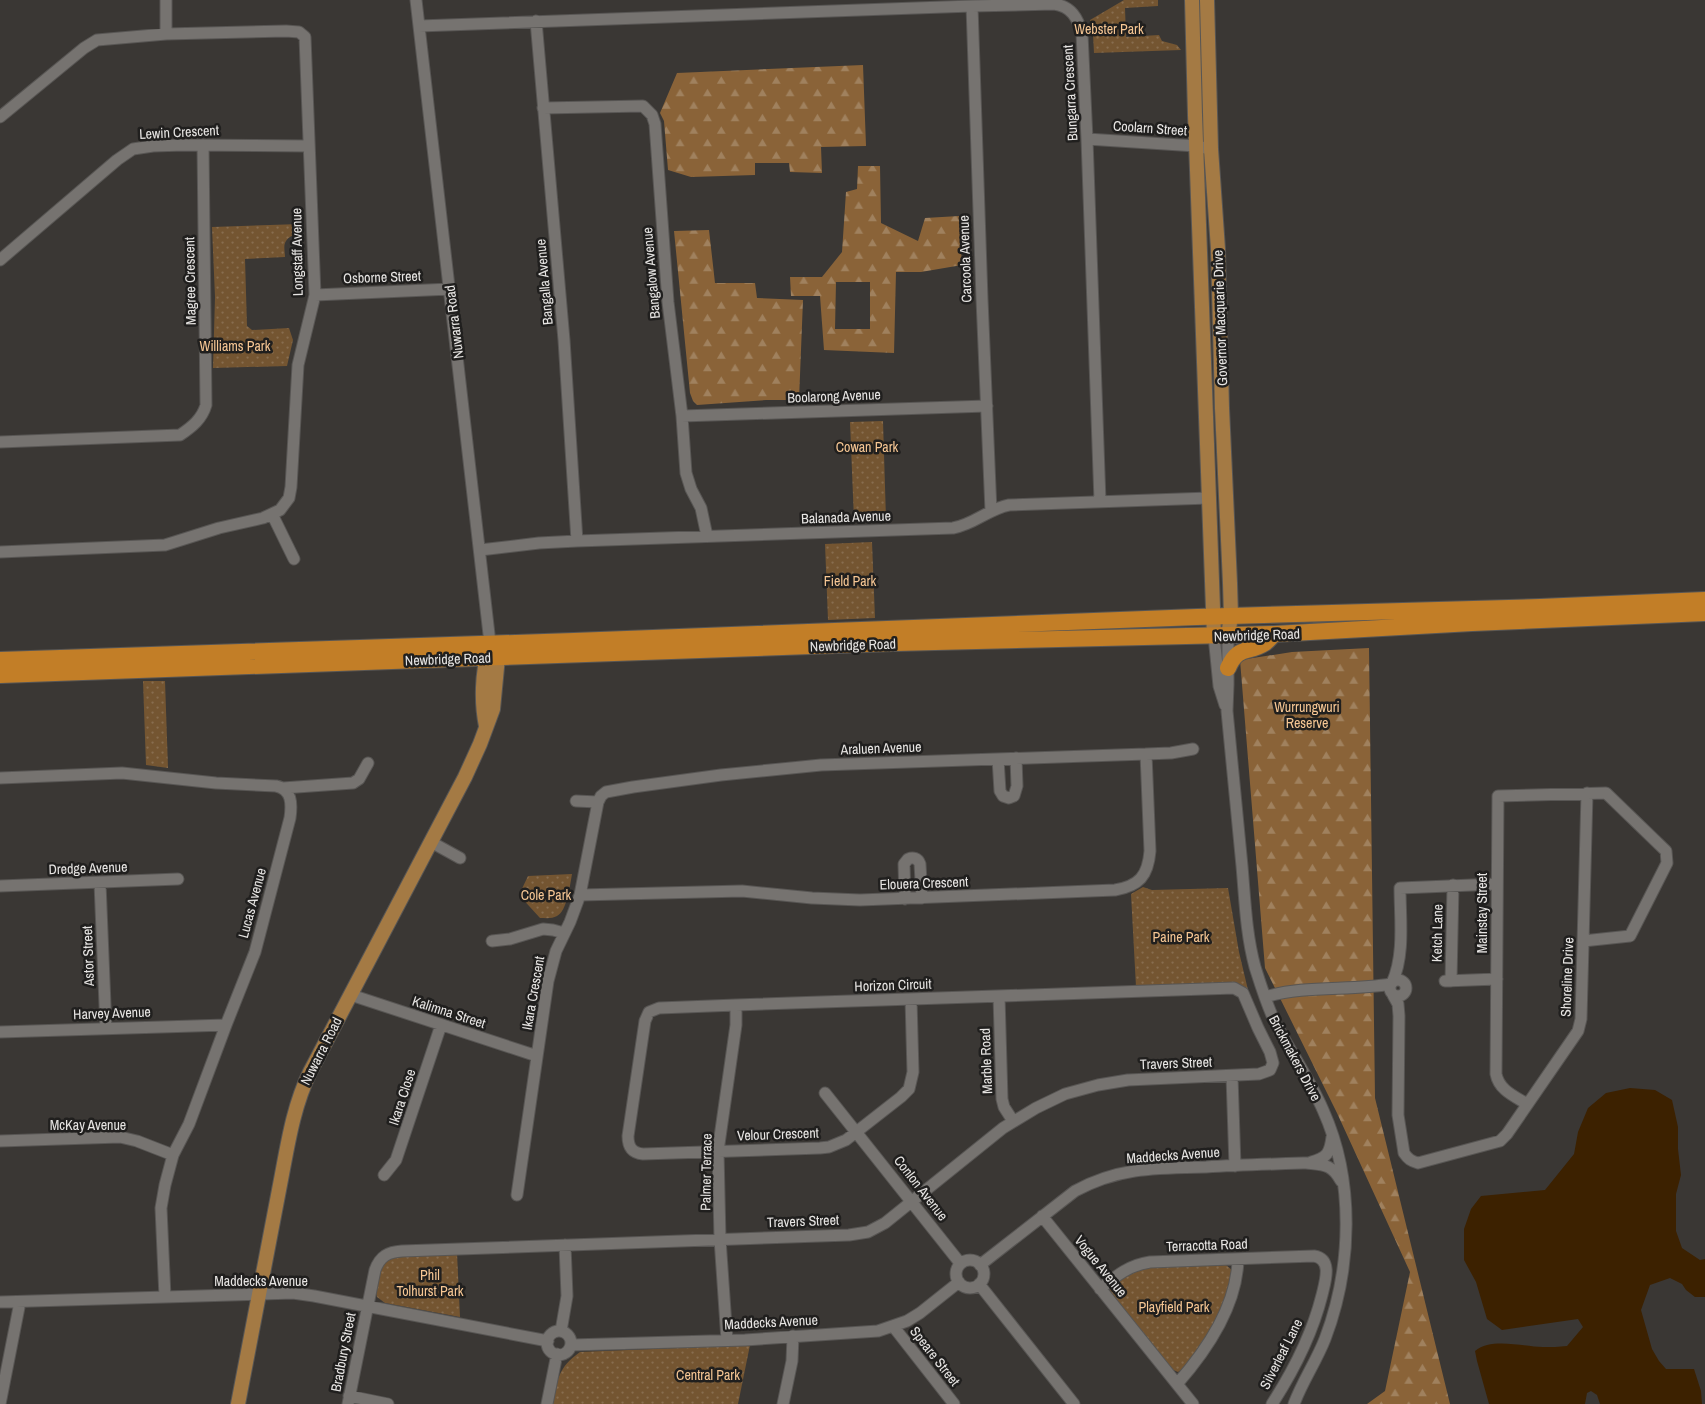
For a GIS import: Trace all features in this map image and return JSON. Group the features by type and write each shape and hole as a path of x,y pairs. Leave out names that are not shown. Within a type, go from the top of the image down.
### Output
{"highway":[{"name":"Newbridge Road","path":"0,675 491,653 1231,616 1705,600"},
{"name":"Newbridge Road","path":"0,660 491,653 1221,636 1705,613"},
{"path":"1228,668 1238,653 1265,643 1274,634"}],"main road":[{"name":"Governor Macquarie Drive","path":"1192,0 1213,617"},
{"name":"Governor Macquarie Drive","path":"1207,0 1211,149 1218,249 1222,408 1231,616 1221,636"},
{"name":"Brickmakers Drive","path":"1213,617 1221,636"},
{"name":"Nuwarra Road","path":"238,1404 296,1106 310,1072 465,777 480,744 486,726 482,708 491,653"}],"street":[{"path":"166,0 166,34"},
{"name":"Nuwarra Road","path":"416,0 491,653"},
{"name":"Bungarra Crescent","path":"419,26 536,22 832,6 1054,4 1065,6 1072,12 1082,34 1100,501"},
{"name":"Carcoola Avenue","path":"972,6 992,511"},
{"name":"Bangalla Avenue","path":"536,22 564,340 577,541"},
{"name":"Longstaff Avenue","path":"0,117 84,48 97,40 166,34 286,31 299,32 305,37 315,295 298,365 292,488 289,498 280,510 264,518 219,528 165,545 0,552"},
{"name":"Bangalow Avenue","path":"544,108 643,106 652,115 655,124 668,302 682,416 686,474 691,490 701,508 707,536"},
{"name":"Coolarn Street","path":"1087,138 1196,146 1211,149"},
{"name":"Lewin Crescent","path":"0,260 117,160 134,149 153,146 203,145 309,146"},
{"name":"Magree Crescent","path":"0,442 180,435 199,420 206,405 203,145"},
{"name":"Osborne Street","path":"315,295 450,289"},
{"name":"Boolarong Avenue","path":"682,416 987,406"},
{"name":"Balanada Avenue","path":"480,550 577,541 953,528 969,524 992,511 1009,505 1209,498"},
{"path":"272,514 294,559"},
{"name":"Brickmakers Drive","path":"1221,636 1228,668 1227,712 1250,943 1265,997 1275,1022 1324,1112 1344,1185 1346,1239 1340,1292 1317,1359 1295,1400 1288,1404"},
{"name":"Brickmakers Drive","path":"1221,636 1219,686 1227,712"},
{"name":"Araluen Avenue","path":"598,802 603,794 618,789 821,765 1171,753 1192,749"},
{"name":"Elouera Crescent","path":"580,895 718,891 766,893 835,900 905,899 1115,890 1132,886 1143,876 1147,869 1150,851 1146,754"},
{"path":"998,759 1000,791 1003,796 1009,798 1016,793 1016,758"},
{"path":"0,778 122,773 283,788 353,782 359,779 368,763"},
{"name":"Lucas Avenue","path":"165,1297 161,1208 165,1185 173,1154 189,1124 255,952 292,807 290,797 283,788"},
{"path":"1583,941 1630,936 1668,859 1663,848 1606,793 1587,793"},
{"name":"Mainstay Street","path":"1527,1104 1501,1087 1497,1082 1496,1074 1498,796 1587,793"},
{"name":"Shoreline Drive","path":"1394,989 1403,1002 1399,1016 1398,1123 1404,1153 1411,1161 1418,1163 1500,1141 1507,1134 1578,1031 1581,1019 1587,793"},
{"path":"576,800 598,802"},
{"name":"Ikara Crescent","path":"517,1195 551,967 580,895 598,802"},
{"path":"431,842 460,858"},
{"path":"905,899 904,864 908,859 913,858 918,860 920,864 922,898"},
{"name":"Dredge Avenue","path":"0,886 178,879"},
{"name":"Astor Street","path":"100,883 106,1028"},
{"path":"1265,997 1282,992 1303,990 1394,989 1400,954 1400,888 1497,884"},
{"name":"Ketch Lane","path":"1453,886 1448,981 1497,979"},
{"path":"492,941 510,939 543,929 564,933"},
{"name":"Horizon Circuit","path":"718,1151 638,1154 630,1148 628,1136 645,1021 647,1014 652,1010 659,1008 1230,987 1237,988 1246,998 1273,1063 1270,1070 1263,1074 1232,1076"},
{"name":"Kalimna Street","path":"351,995 537,1056"},
{"name":"Marble Road","path":"999,996 1002,1099 1004,1107 1013,1121"},
{"name":"Velour Crescent","path":"718,1151 828,1147 846,1140 857,1132 901,1097 912,1083 911,999"},
{"name":"Palmer Terrace","path":"727,1340 720,1240 718,1151 736,1025 736,1005"},
{"name":"Harvey Avenue","path":"0,1032 226,1025"},
{"name":"Ikara Close","path":"384,1175 396,1160 441,1025"},
{"path":"1232,1076 1235,1166"},
{"name":"Travers Street","path":"367,1306 377,1264 381,1258 393,1252 863,1233 877,1228 1013,1121 1049,1101 1098,1084 1146,1078 1232,1076"},
{"name":"Conlon Avenue","path":"825,1093 960,1263"},
{"name":"Maddecks Avenue","path":"1306,1163 1322,1159 1326,1155 1331,1147 1332,1136"},
{"name":"McKay Avenue","path":"0,1141 120,1137 173,1154"},
{"name":"Maddecks Avenue","path":"980,1265 1075,1191 1091,1182 1108,1176 1144,1169 1306,1163 1329,1166 1336,1172 1344,1185"},
{"name":"Vogue Avenue","path":"1042,1216 1193,1404"},
{"path":"561,1331 567,1296 565,1245"},
{"name":"Terracotta Road","path":"1100,1289 1125,1270 1141,1263 1314,1256 1323,1260"},
{"path":"1177,1384 1207,1344 1223,1316 1236,1280 1238,1259"},
{"path":"973,1260 983,1268 984,1277 979,1284 975,1287 966,1287 959,1282 956,1270 960,1263 973,1260"},
{"name":"Silverleaf Lane","path":"1272,1404 1295,1365 1315,1319 1326,1272 1323,1260"},
{"name":"Maddecks Avenue","path":"571,1345 727,1340 878,1331 920,1313 959,1282"},
{"path":"979,1284 1074,1404"},
{"name":"Maddecks Avenue","path":"0,1302 304,1294 548,1341"},
{"path":"0,1404 20,1302"},
{"name":"Bradbury Street","path":"349,1400 367,1306"},
{"name":"Speare Street","path":"893,1326 954,1404"},
{"path":"561,1331 568,1335 571,1345 565,1353 557,1354 549,1349 548,1341 554,1332 561,1331"},
{"path":"783,1404 792,1361 793,1336"},
{"path":"547,1404 557,1354"},
{"path":"349,1400 388,1404"}],"green space":[{"name":"Webster Park","path":"1124,0 1158,0 1158,6 1125,8 1126,37 1159,35 1162,41 1177,45 1181,50 1094,53 1090,20"},
{"path":"863,65 866,146 821,147 822,173 790,172 789,163 755,163 755,175 691,177 668,170 664,121 660,113 677,73"},
{"path":"858,166 880,166 881,223 918,241 925,218 959,216 962,265 921,272 896,272 894,353 824,350 820,296 791,296 790,277 822,277 842,252 846,192 857,189","holes":["836,282 870,282 870,329 835,329"]},
{"name":"Williams Park","path":"301,224 300,231 288,238 285,243 285,257 245,259 247,326 252,330 289,328 293,340 287,366 213,368 215,297 212,227"},
{"path":"709,230 715,283 755,283 757,298 803,300 799,400 766,400 697,405 693,401 690,393 674,231"},
{"name":"Cowan Park","path":"883,421 886,519 854,520 850,422"},
{"name":"Field Park","path":"872,542 875,618 828,620 825,544"},
{"name":"Wurrungwuri Reserve","path":"1369,648 1375,1098 1450,1404 1367,1404 1385,1391 1410,1272 1337,1113 1265,968 1240,660 1292,652"},
{"path":"143,681 165,681 168,768 146,765"},
{"name":"Cole Park","path":"572,874 566,903 555,917 540,918 519,895 528,876"},
{"name":"Paine Park","path":"1143,887 1152,890 1228,888 1239,952 1248,990 1240,986 1136,987 1131,894"},
{"name":"Phil Tolhurst Park","path":"457,1253 460,1317 385,1303 377,1297 376,1281 380,1270 390,1258"},
{"name":"Playfield Park","path":"1226,1265 1233,1271 1227,1296 1208,1334 1186,1367 1178,1372 1171,1369 1110,1292 1111,1286 1121,1278 1144,1267"},
{"name":"Central Park","path":"750,1345 738,1404 553,1404 556,1388 563,1369 580,1352"}],"shaded area":[{"path":"1630,1088 1655,1090 1672,1100 1678,1127 1681,1175 1676,1194 1676,1231 1682,1248 1700,1260 1705,1259 1705,1297 1695,1297 1682,1284 1670,1278 1650,1285 1641,1310 1652,1349 1659,1361 1666,1369 1694,1369 1701,1391 1702,1404 1600,1404 1597,1395 1591,1391 1587,1393 1585,1404 1489,1404 1475,1351 1490,1344 1543,1347 1567,1346 1583,1327 1578,1319 1502,1330 1487,1319 1476,1282 1464,1260 1464,1229 1471,1209 1481,1196 1545,1190 1574,1154 1578,1132 1588,1108 1606,1093"}]}
